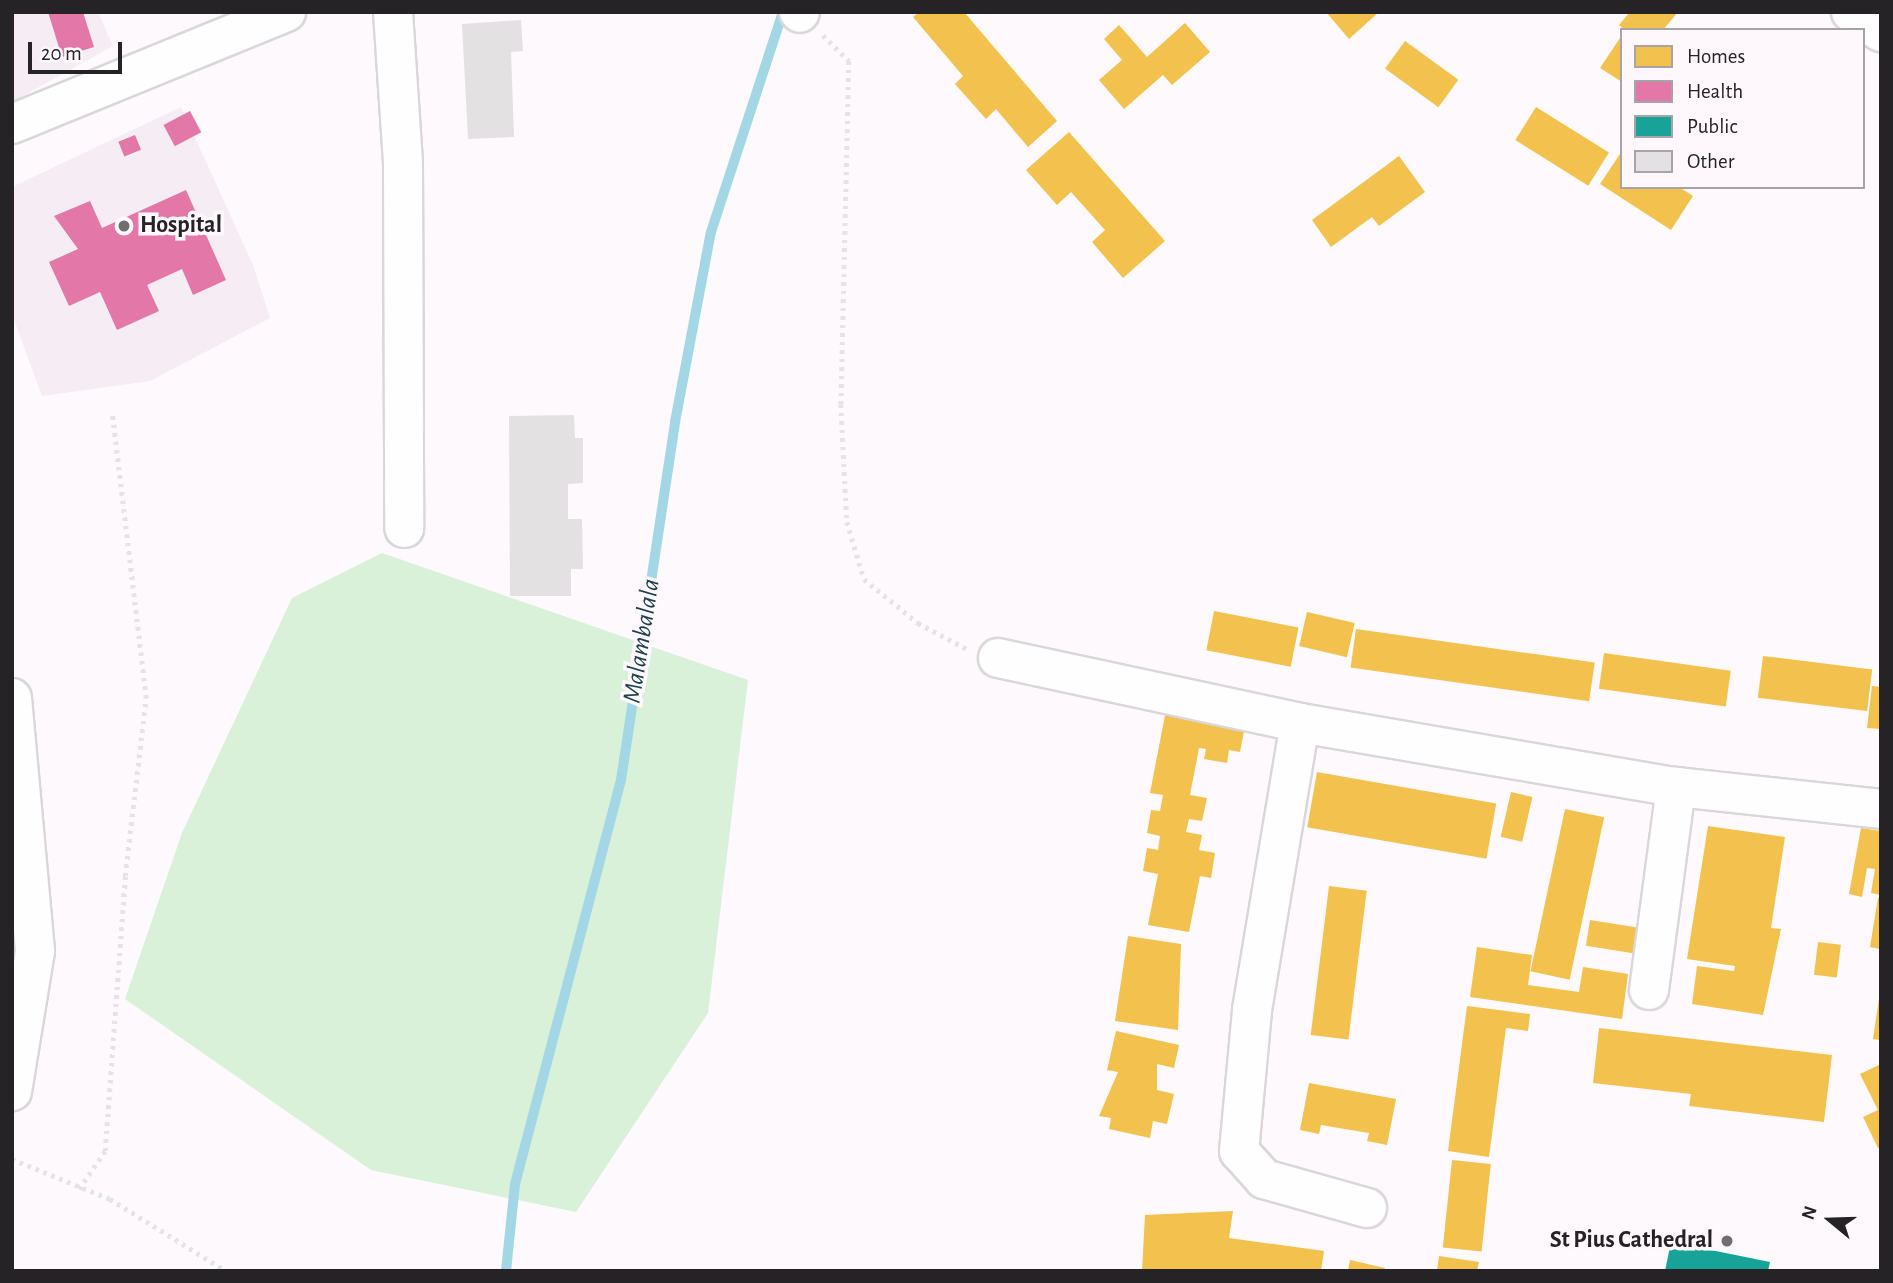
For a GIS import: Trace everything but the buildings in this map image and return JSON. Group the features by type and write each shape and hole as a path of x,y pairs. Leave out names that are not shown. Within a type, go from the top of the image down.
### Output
{"street":[{"path":"12,124 286,12"},
{"path":"393,12 403,164 404,528"},
{"path":"1852,12 1881,32"},
{"path":"998,657 1300,723 1676,787 1881,809"},
{"path":"12,698 35,951 12,1091"},
{"path":"1300,723 1252,1011 1239,1151 1264,1179 1367,1208"},
{"path":"1649,990 1676,787"}],"path":[{"path":"799,13 849,61 841,404 847,522 863,579 952,645 998,657"},
{"path":"79,1189 105,1151 123,902 146,698 112,411"},
{"path":"12,1159 79,1189 110,1199 226,1271"}],"shaded area":[{"path":"12,12 98,12 113,46 12,102"},
{"name":"Hospital","path":"181,107 253,265 270,318 150,381 42,396 12,314 12,187"}],"green space":[{"path":"382,553 748,680 708,1013 576,1212 371,1170 125,999 182,833 292,598"}],"waterway":[{"name":"Malambalala","path":"506,1271 515,1184 621,780 675,422 711,232 783,12"}],"place":[{"name":"Hospital","path":"124,226"},
{"name":"St Pius Cathedral","path":"1727,1241"}]}
